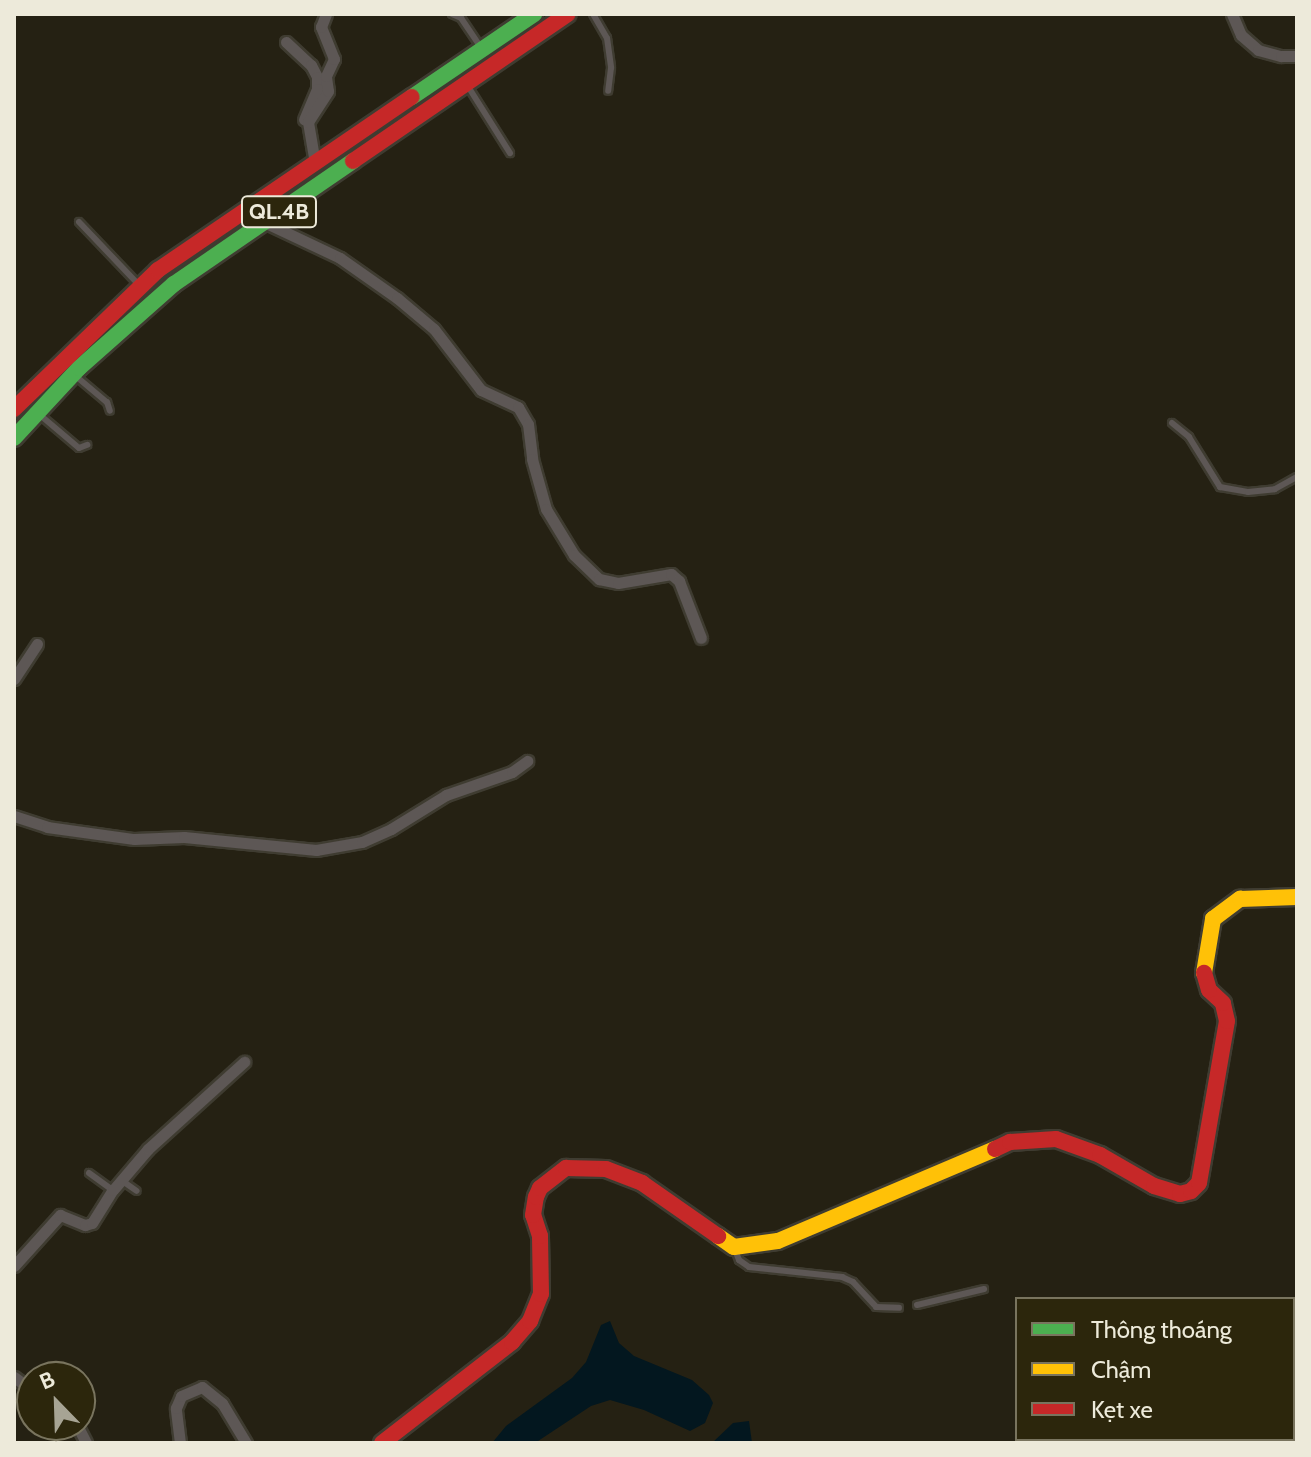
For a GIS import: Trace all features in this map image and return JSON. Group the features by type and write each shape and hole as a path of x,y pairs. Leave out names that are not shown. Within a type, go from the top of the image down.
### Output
{"main road":[{"name":"QL.4B","path":"14,409 158,270 534,14"},
{"name":"QL.4B","path":"14,438 74,374 174,284 568,14"},
{"path":"382,1443 512,1342 530,1321 541,1294 540,1236 533,1215 536,1197 540,1188 566,1168 606,1169 642,1183 734,1247 778,1241 1010,1142 1056,1139 1100,1155 1154,1186 1180,1194 1191,1191 1199,1183 1227,1021 1223,1003 1209,990 1204,975 1213,919 1240,899 1297,897"}],"street":[{"path":"312,165 308,122 328,91 326,76 334,59 321,27 326,14"},
{"path":"1232,14 1241,35 1258,50 1281,56 1297,56"},
{"path":"286,42 311,65 317,77 317,89 302,123 312,165"},
{"path":"264,222 340,258 397,298 434,329 481,390 518,407 528,424 532,459 546,509 563,542 599,579 618,583 671,574 679,581 701,638"},
{"path":"14,679 37,644"},
{"path":"14,816 47,827 134,839 184,837 316,850 362,842 391,829 446,795 512,772 527,761"},
{"path":"14,1266 60,1215 85,1225 92,1223 121,1180 187,1111 244,1062"},
{"path":"180,1443 176,1408 181,1396 202,1387 222,1403 246,1443"}],"lane":[{"path":"452,14 461,18 482,49"},
{"path":"593,14 607,38 611,68 608,91"},
{"path":"466,83 510,153"},
{"path":"79,222 154,302"},
{"path":"74,374 107,402 110,411"},
{"path":"37,413 79,448 87,445"},
{"path":"1172,423 1189,437 1220,487 1248,492 1275,489 1297,477"},
{"path":"89,1173 113,1190"},
{"path":"121,1180 137,1191"},
{"path":"734,1247 739,1260 749,1267 842,1277 853,1282 876,1307 899,1308"},
{"path":"917,1305 984,1289"}],"water":[{"path":"610,1321 619,1343 634,1356 692,1380 709,1395 713,1403 705,1423 690,1431 644,1410 610,1400 591,1406 535,1443 492,1443 506,1426 572,1378 586,1362 601,1325"},
{"path":"749,1421 752,1443 712,1443 733,1423"},
{"path":"1297,1432 1297,1443 1240,1443 1295,1441"}],"traffic: fast":[{"path":"412,97 534,14"},
{"path":"14,438 79,368 174,284 353,161"}],"traffic: slow":[{"path":"1204,973 1213,919 1240,899 1297,897"},
{"path":"718,1236 734,1247 778,1241 995,1149"}],"traffic: jam":[{"path":"353,161 568,14"},
{"path":"14,409 158,270 412,97"},
{"path":"995,1149 1010,1142 1056,1139 1100,1155 1154,1186 1180,1194 1191,1191 1199,1183 1227,1021 1223,1003 1209,990 1204,973"},
{"path":"382,1443 512,1342 530,1321 541,1294 540,1236 533,1215 536,1197 540,1188 566,1168 606,1169 642,1183 718,1236"}]}
